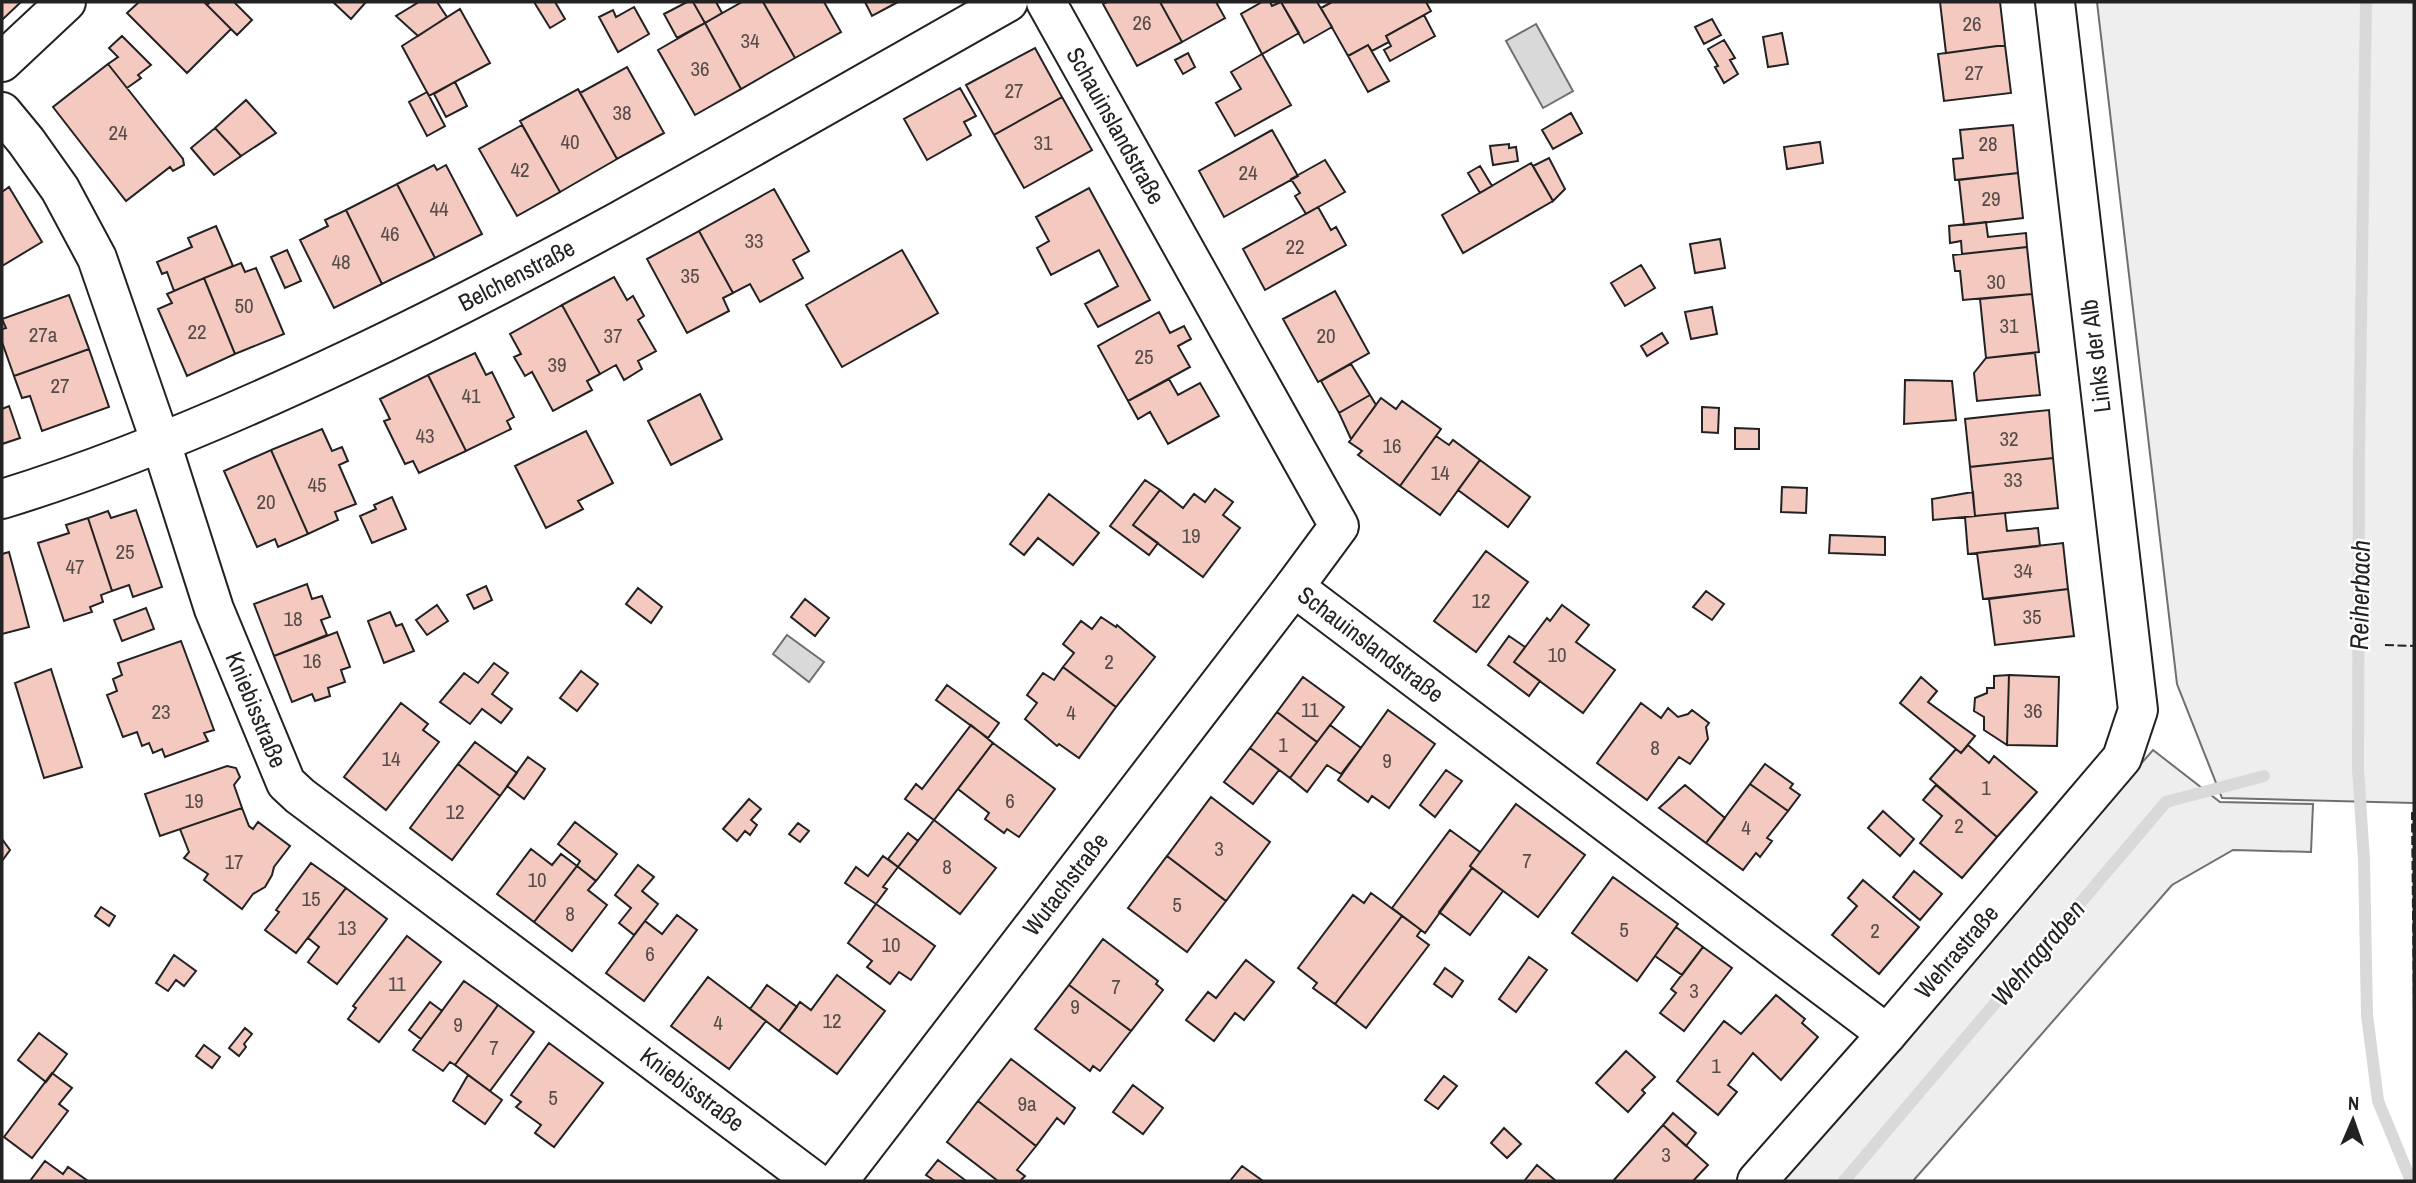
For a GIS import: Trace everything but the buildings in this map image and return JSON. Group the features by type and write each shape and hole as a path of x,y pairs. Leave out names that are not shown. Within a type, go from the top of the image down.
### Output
{"street":[{"path":"2,62 66,2"},
{"name":"Belchenstraße","path":"2,499 161,443 294,386 513,278 586,240 1008,2"},
{"name":"Schauinslandstraße","path":"1046,2 1339,526 1294,587 1886,1034"},
{"name":"Links der Alb","path":"2055,2 2138,710"},
{"name":"Kniebisstraße","path":"2,112 60,189 97,258 161,443 214,609 286,783 322,813 814,1181"},
{"name":"Wutachstraße","path":"838,1181 1294,587"},
{"name":"Wehrastraße","path":"1757,1181 2122,758 2138,710"}],"shaded area":[{"path":"2097,2 2414,2 2414,803 2222,798 2177,684"},
{"path":"1536,24 1573,91 1543,108 1506,41"},
{"path":"787,635 824,662 809,682 773,654"},
{"path":"2153,750 2220,802 2313,804 2311,852 2233,850 2172,885 1913,1181 1776,1181"}],"waterway":[{"name":"Reiherbach","path":"2366,2 2359,452 2358,769 2364,860 2367,1015 2378,1101 2411,1181"},
{"name":"Wehragraben","path":"1844,1181 2166,802 2264,776"}],"fence":[{"path":"2385,645 2414,646"},
{"path":"2414,813 2414,1011"}]}
